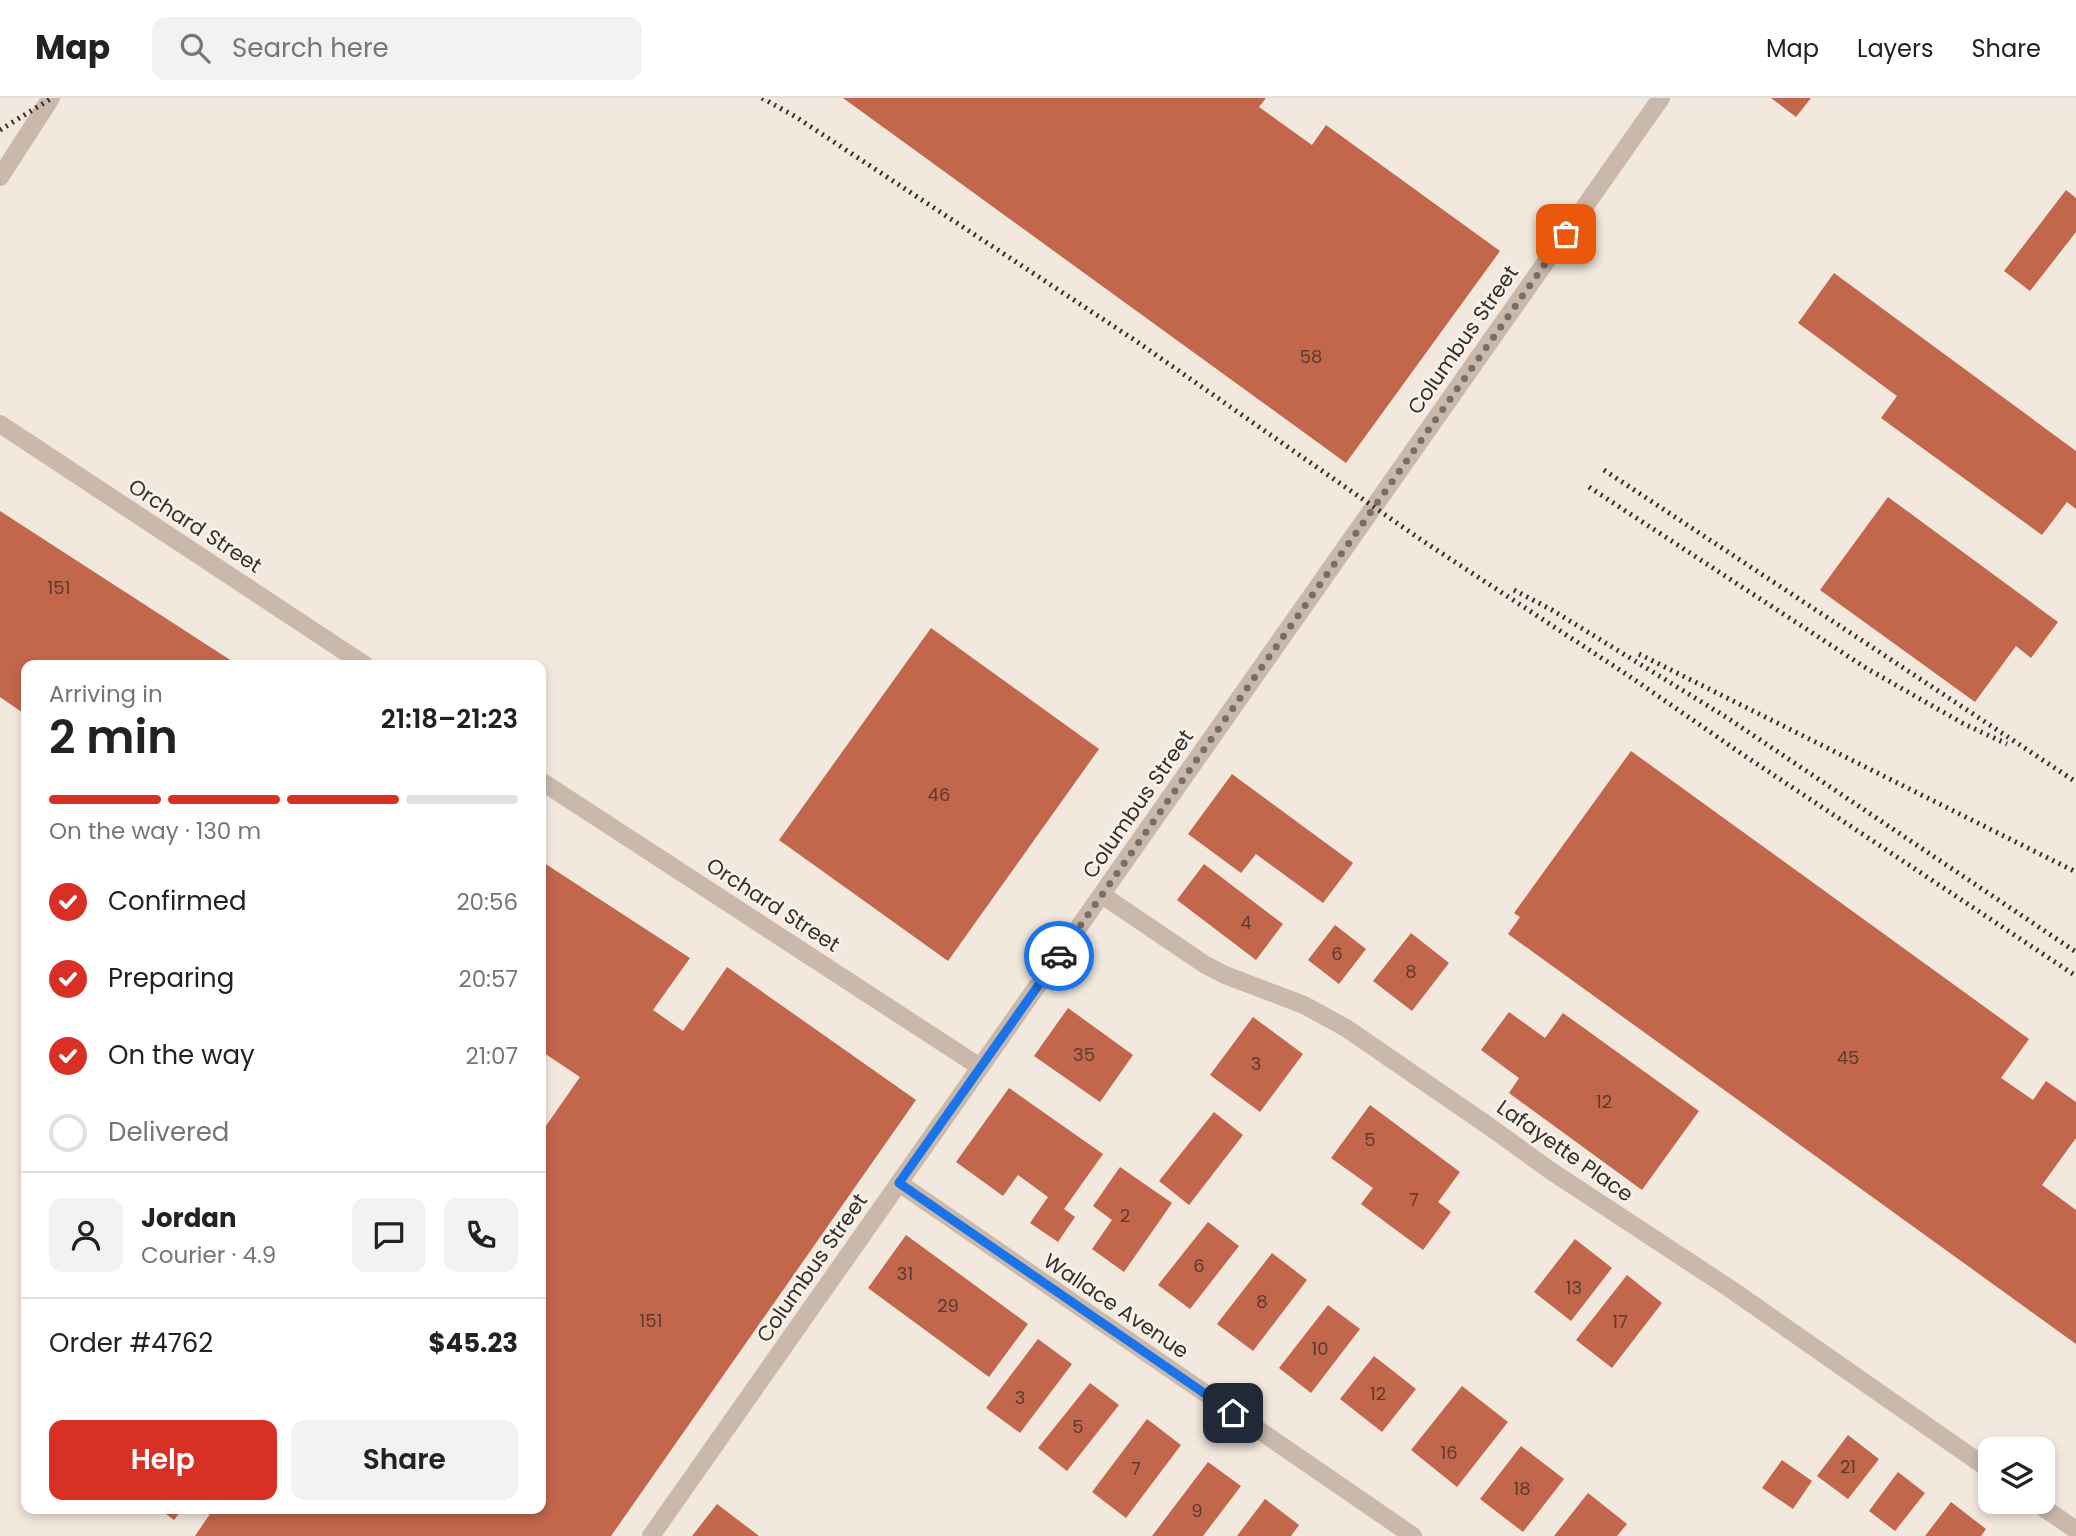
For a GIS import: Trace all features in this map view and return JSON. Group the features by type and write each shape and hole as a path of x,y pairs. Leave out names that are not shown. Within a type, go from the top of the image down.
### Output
{"street":[{"path":"0,177 51,98"},
{"name":"Columbus Street","path":"651,1536 1661,98"},
{"name":"Orchard Street","path":"0,424 357,660"},
{"name":"Orchard Street","path":"546,783 981,1068"},
{"name":"Lafayette Place","path":"1102,895 1204,964 1225,975 1304,1005 1346,1028 1551,1171 1730,1288 1978,1462"},
{"name":"Wallace Avenue","path":"899,1183 1413,1536"},
{"path":"2053,1514 2076,1530"}],"building":[{"path":"843,98 1266,98 1259,107 1312,145 1326,125 1500,251 1346,463"},
{"path":"1771,98 1811,98 1796,117"},
{"path":"2066,190 2076,198 2076,232 2030,291 2004,271"},
{"path":"1834,273 2076,451 2076,509 2067,502 2042,535 1881,418 1897,396 1798,323"},
{"path":"1888,497 2058,622 2031,658 2016,646 1975,702 1820,590"},
{"path":"0,511 230,660 21,660 21,712 0,697"},
{"path":"931,628 1099,749 948,961 779,840"},
{"path":"1631,751 2029,1039 2001,1078 2033,1100 2046,1081 2076,1102 2076,1138 2042,1185 2076,1210 2076,1344 1508,934 1520,917 1514,913"},
{"path":"1232,774 1353,863 1323,903 1256,854 1241,873 1188,834"},
{"path":"546,864 690,958 653,1010 683,1031 727,967 916,1100 611,1536 195,1536 210,1514 546,1514 546,1126 580,1077 546,1054"},
{"path":"1204,864 1283,924 1256,960 1177,900"},
{"path":"1335,925 1366,949 1339,984 1308,960"},
{"path":"1411,933 1449,963 1412,1011 1373,981"},
{"path":"1068,1008 1133,1055 1100,1102 1034,1056"},
{"path":"1509,1012 1545,1038 1563,1013 1699,1111 1642,1190 1509,1093 1519,1078 1481,1050"},
{"path":"1253,1017 1303,1054 1260,1112 1210,1075"},
{"path":"1009,1088 1103,1154 1064,1209 1075,1217 1058,1242 1030,1223 1048,1197 1018,1175 1003,1196 956,1162"},
{"path":"1370,1105 1460,1172 1438,1202 1451,1212 1423,1250 1361,1204 1373,1188 1331,1158"},
{"path":"1214,1112 1243,1135 1189,1205 1159,1181"},
{"path":"1120,1167 1172,1203 1124,1272 1092,1249 1112,1220 1093,1206"},
{"path":"1208,1222 1239,1246 1190,1309 1158,1285"},
{"path":"906,1235 1028,1324 989,1377 868,1288"},
{"path":"1575,1239 1612,1268 1571,1321 1534,1292"},
{"path":"1272,1253 1307,1280 1253,1351 1217,1324"},
{"path":"1627,1275 1662,1303 1612,1368 1576,1340"},
{"path":"1328,1305 1360,1329 1311,1393 1279,1368"},
{"path":"1038,1339 1072,1364 1020,1433 986,1408"},
{"path":"1374,1356 1416,1389 1382,1432 1340,1399"},
{"path":"1090,1383 1119,1405 1067,1471 1038,1448"},
{"path":"1462,1386 1508,1422 1457,1487 1411,1450"},
{"path":"1147,1419 1181,1445 1126,1518 1092,1492"},
{"path":"1848,1435 1879,1459 1848,1499 1817,1476"},
{"path":"1521,1446 1564,1479 1523,1532 1480,1499"},
{"path":"1782,1460 1812,1481 1793,1509 1762,1488"},
{"path":"1208,1462 1241,1486 1203,1536 1152,1536"},
{"path":"1898,1472 1925,1493 1895,1531 1869,1511"},
{"path":"1588,1493 1627,1524 1617,1536 1554,1536"},
{"path":"1265,1499 1299,1525 1291,1536 1237,1536"},
{"path":"1951,1502 1986,1529 1981,1536 1925,1536"},
{"path":"717,1504 759,1536 692,1536"},
{"path":"166,1514 178,1514 174,1520"}],"railway":[{"path":"0,130 52,98"},
{"path":"762,98 796,117 1133,339 1420,539 2076,976"},
{"path":"1604,470 2076,782"},
{"path":"1589,487 1866,668 1964,724 2007,744"},
{"path":"1514,590 1552,610 1726,717 2076,952"},
{"path":"1639,654 2076,872"}],"way so far":[{"path":"1059,956 1566,234"}],"route":[{"path":"1059,956 899,1183 1233,1413"}]}
